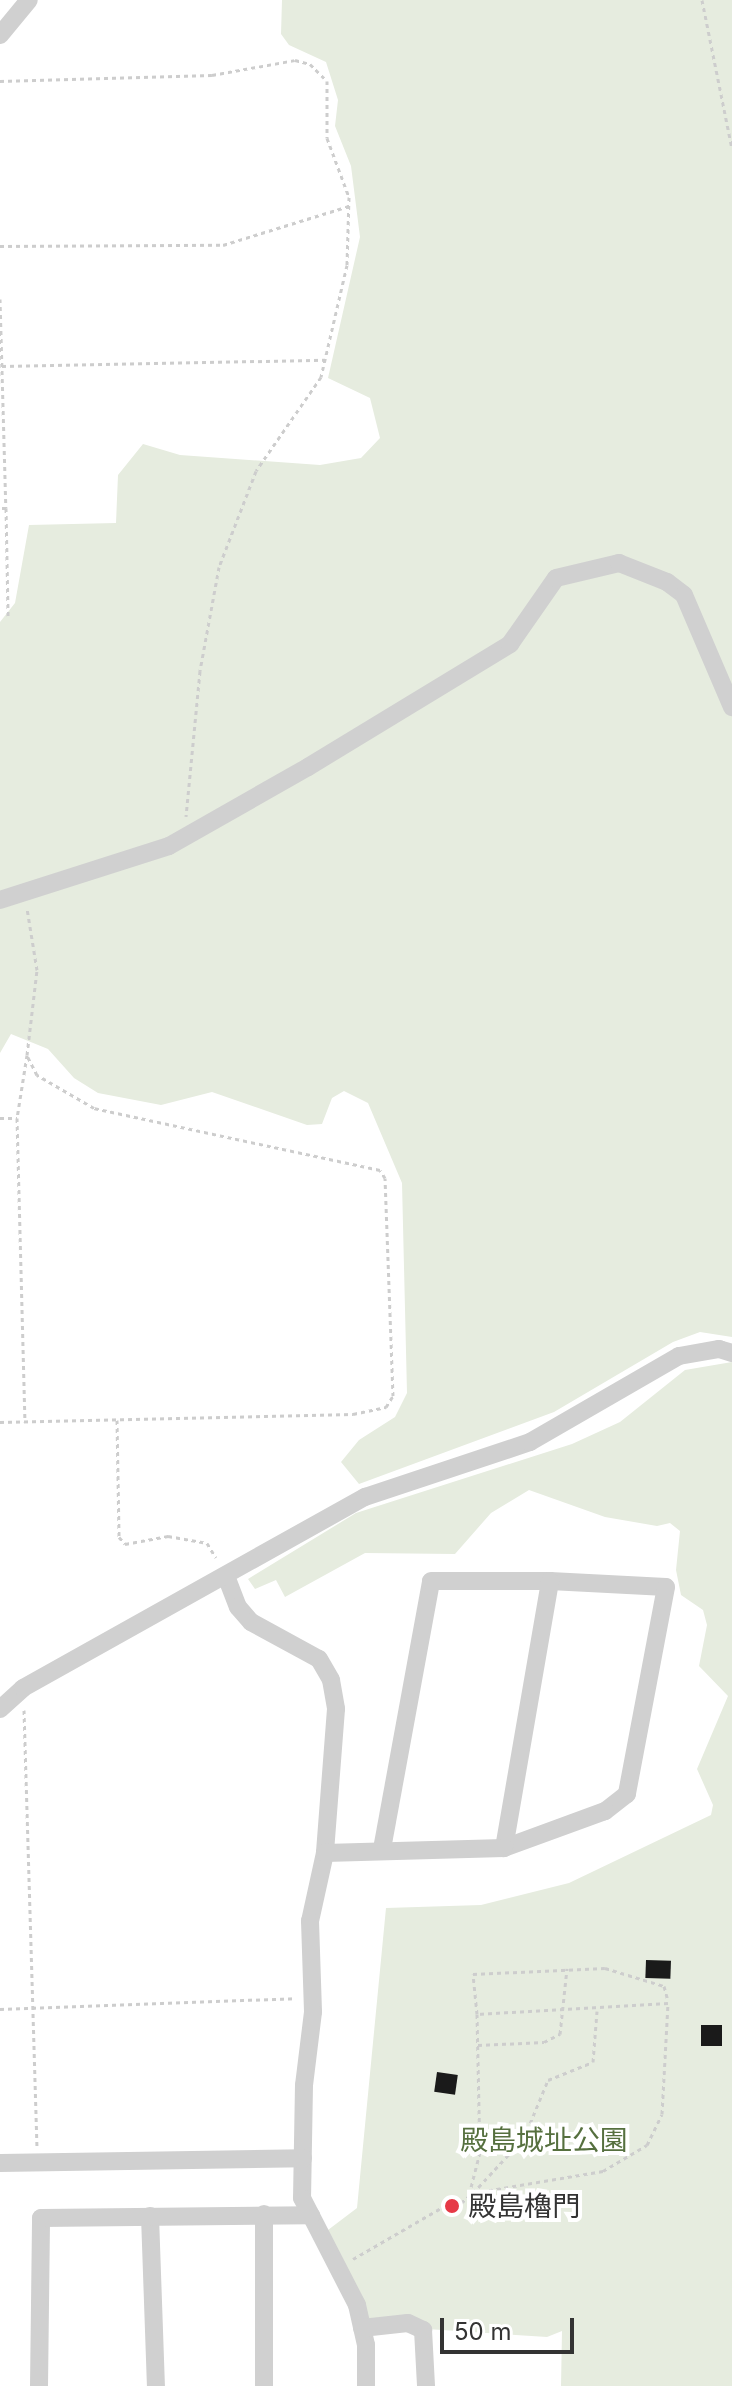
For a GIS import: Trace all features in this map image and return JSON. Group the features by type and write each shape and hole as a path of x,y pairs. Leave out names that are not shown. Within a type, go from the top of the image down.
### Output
{"street":[{"path":"0,35 29,0"},
{"path":"0,900 184,838 510,644 556,578 619,563 650,573 684,595 732,707"},
{"path":"0,1709 23,1688 365,1497 530,1442 679,1356 719,1349 732,1353"},
{"path":"226,1576 238,1607 251,1622 319,1659 331,1680 336,1709 325,1853 310,1921 311,2000 302,2198 340,2268 362,2328 366,2386"},
{"path":"325,1853 382,1849 504,1848 605,1811 627,1794 666,1587 550,1581 431,1581 382,1849"},
{"path":"504,1848 550,1581"},
{"path":"0,2163 303,2158"},
{"path":"264,2214 264,2386"},
{"path":"39,2386 41,2218 311,2215"},
{"path":"150,2216 156,2386"},
{"path":"362,2328 408,2323 423,2330 426,2386"}],"path":[{"path":"702,0 732,149"},
{"path":"0,81 212,75 279,61 310,64 327,81 327,138 349,206 347,265 321,377 256,471 219,567 200,671 184,838"},
{"path":"0,246 223,245 349,206"},
{"path":"0,299 8,616"},
{"path":"2,366 325,360"},
{"path":"25,892 37,970 17,1118 25,1422"},
{"path":"0,1422 353,1414 386,1407 393,1396 385,1178 380,1170 94,1108 37,1075 27,1055"},
{"path":"0,1118 17,1118"},
{"path":"117,1420 119,1537 125,1544 168,1536 207,1543 226,1576"},
{"path":"23,1688 36,2009 38,2162"},
{"path":"478,2045 552,2040 565,2027 567,1968"},
{"path":"605,1968 664,1986 668,2003 662,2114 647,2145 603,2171 471,2194 480,2152 477,2014 473,1974 605,1968"},
{"path":"0,2009 311,2000"},
{"path":"477,2014 668,2003"},
{"path":"340,2268 471,2194 524,2138 548,2080 593,2062 597,2009"}],"green space":[{"path":"282,0 732,0 732,1337 700,1332 673,1342 554,1412 359,1484 341,1462 359,1440 395,1417 407,1393 402,1183 368,1103 344,1091 332,1098 322,1124 307,1125 212,1092 161,1105 98,1093 74,1078 48,1049 11,1034 0,1053 0,622 15,603 29,525 116,523 118,475 143,444 180,455 320,465 361,458 380,438 370,398 328,378 360,237 351,166 335,126 338,100 326,62 289,45 281,34"},
{"name":"殿島城址公園","path":"732,1362 732,2386 561,2386 562,2331 547,2337 366,2325 328,2230 357,2208 386,1908 481,1905 569,1883 711,1815 713,1805 697,1769 728,1696 699,1666 707,1625 703,1610 681,1595 676,1570 680,1531 670,1523 657,1526 605,1517 529,1490 491,1513 455,1554 365,1553 285,1597 276,1580 255,1589 248,1579 356,1513 572,1444 620,1422 685,1370"}],"building":[{"path":"646,1960 671,1961 670,1979 645,1978"},
{"path":"701,2025 722,2025 722,2046 701,2046"},
{"path":"437,2072 458,2075 455,2095 434,2092"}],"place":[{"name":"殿島櫓門","path":"452,2206"}]}
